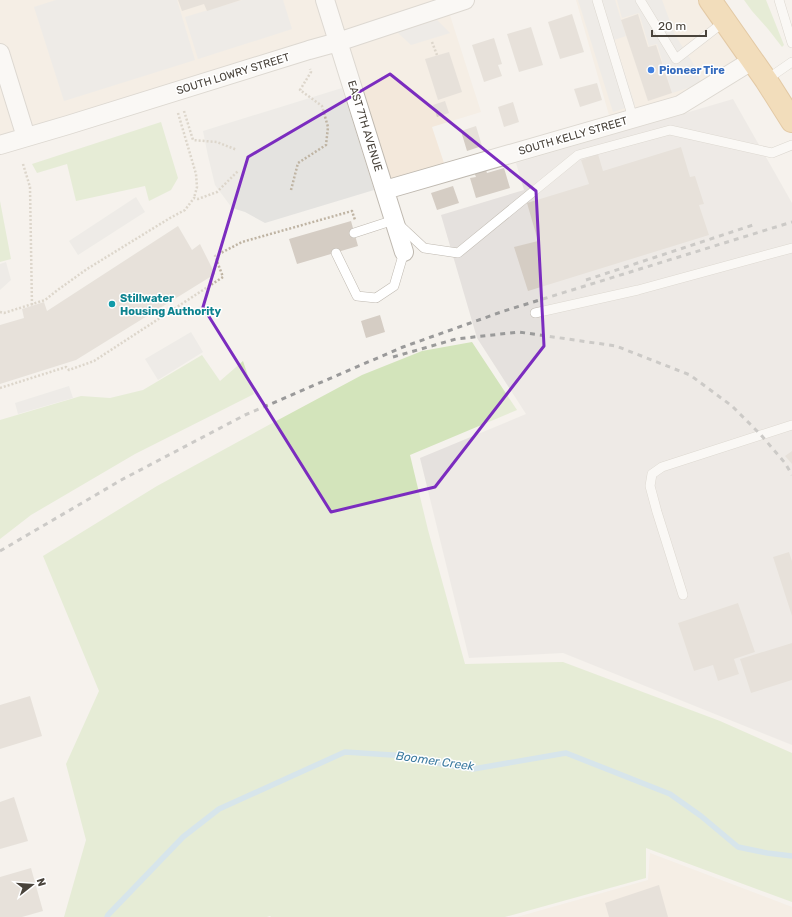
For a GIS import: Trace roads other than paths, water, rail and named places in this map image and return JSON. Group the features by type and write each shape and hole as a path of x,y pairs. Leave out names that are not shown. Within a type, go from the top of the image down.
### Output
{"highway":[{"path":"710,0 753,60 792,122"}],"street":[{"name":"EAST 7TH AVENUE","path":"325,0 404,252"},
{"name":"SOUTH LOWRY STREET","path":"0,145 338,42 465,0"},
{"path":"0,53 26,137"},
{"name":"SOUTH KELLY STREET","path":"385,190 680,105 753,60"}],"lane":[{"path":"597,0 633,118"},
{"path":"640,0 676,59 725,21"},
{"path":"779,0 792,43"},
{"path":"766,80 792,62"},
{"path":"356,233 394,220 424,248 458,253 578,155 670,130 772,154 792,145"},
{"path":"535,313 638,290 792,248"},
{"path":"336,253 357,296 376,298 394,286 404,252"},
{"path":"683,595 650,486 652,474 662,467 792,426"}],"waterway":[{"name":"Boomer Creek","path":"107,917 183,837 219,809 345,752 408,756 446,765 473,769 566,753 670,794 701,816 738,847 792,856"}],"railway":[{"path":"0,551 123,479 245,415 403,347 504,311 792,222"},
{"path":"586,280 753,225"},
{"path":"393,357 456,339 519,332 616,346 690,375 732,406 761,435 785,463 792,475"}],"place":[{"name":"Pioneer Tire","path":"651,70"},
{"name":"Stillwater Housing Authority","path":"112,304"}]}
